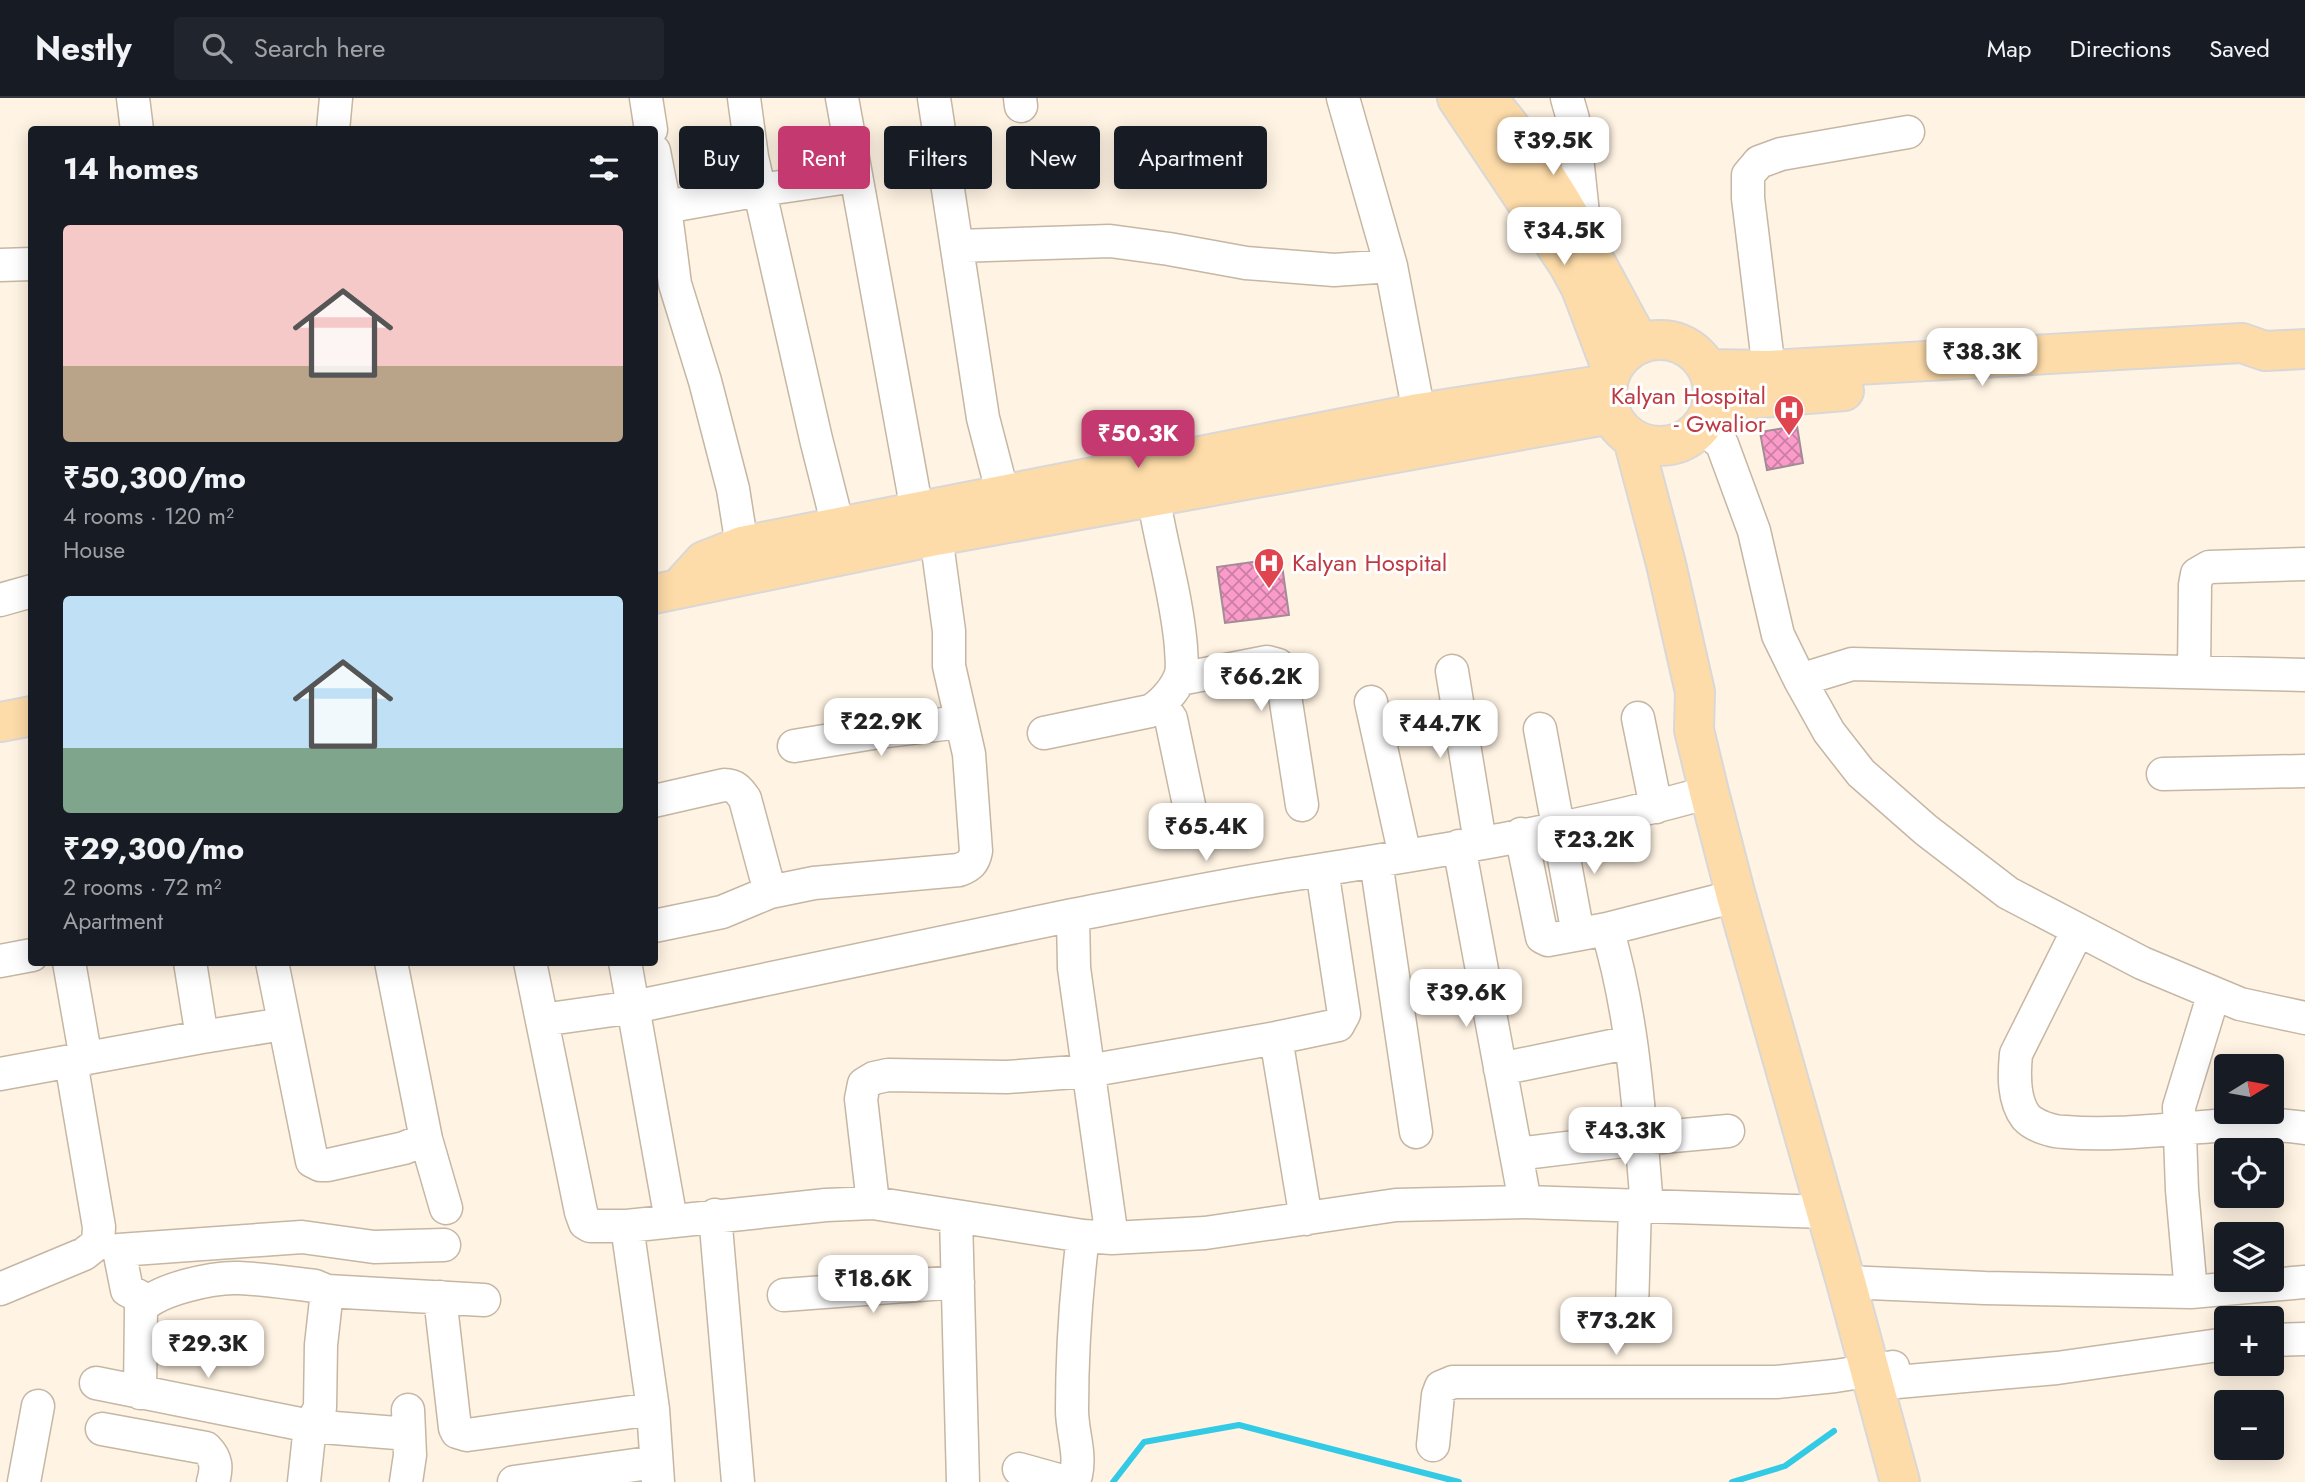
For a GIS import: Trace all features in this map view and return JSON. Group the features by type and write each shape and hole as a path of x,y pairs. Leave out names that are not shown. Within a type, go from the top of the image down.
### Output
{"main road":[{"path":"1457,98 1577,255 1640,344"},
{"path":"1486,98 1513,128 1536,162 1577,255 1581,288 1666,564 1695,692 1694,730 1736,897 1826,1212 1856,1283 1924,1482"},
{"path":"1708,399 1699,356 1686,346 1655,340 1629,350 1616,402 1647,445 1662,447 1684,441 1708,399 1769,370 2242,343 2265,351 2305,349"},
{"path":"1708,399 2238,365 2265,351"},
{"path":"666,592 704,561 742,546 838,526 927,524 1003,495 1150,482 1419,413 1616,402"},
{"path":"666,592 927,524 1150,482 1616,402"},
{"path":"1695,692 1717,724 1804,1057 1856,1283"},
{"path":"0,722 28,717"},
{"path":"1887,1373 1900,1482"}],"street":[{"path":"133,98 136,126"},
{"path":"333,126 336,98"},
{"path":"646,98 650,126"},
{"path":"744,98 752,157 838,526"},
{"path":"842,98 847,126"},
{"path":"934,98 983,418 1003,495"},
{"path":"1343,98 1391,266 1419,413"},
{"path":"1567,98 1573,118 1577,255"},
{"path":"1769,370 1748,198 1748,174 1759,162 1781,154 1908,132"},
{"path":"658,171 675,284 705,381 733,489 742,546"},
{"path":"665,207 778,187"},
{"path":"658,925 722,912 770,892 814,883 959,870 974,861 976,851 969,754 949,666 949,631 859,189"},
{"path":"958,246 1110,241 1246,263 1334,270 1391,266"},
{"path":"0,265 28,264"},
{"path":"1708,399 1754,531 1778,635 1829,732 1861,773 1926,830 2008,893 2142,963 2240,1004 2305,1018"},
{"path":"1044,733 1150,711 1161,704 1180,678 1182,667 1178,614 1150,482"},
{"path":"2194,672 2197,574 2209,567 2305,564"},
{"path":"0,600 28,591"},
{"path":"1180,678 1267,662 1278,665 1281,670 1302,805"},
{"path":"1800,680 1852,664 2305,675"},
{"path":"1452,670 1469,844 1500,1069 1525,1202"},
{"path":"1371,702 1390,858 1416,1132"},
{"path":"1161,704 1171,719 1193,824"},
{"path":"1638,718 1656,807"},
{"path":"794,746 960,722"},
{"path":"1540,729 1559,827 1593,931 1614,952 1631,1042 1640,1139 1641,1206 1632,1309"},
{"path":"2164,774 2305,771"},
{"path":"658,801 733,785 745,799 770,892"},
{"path":"542,1020 634,1007 1073,915 1559,827 1656,807 1709,792"},
{"path":"1521,834 1542,937 1548,940 1736,897"},
{"path":"873,1203 861,1099 864,1084 874,1078 888,1075 1007,1077 1088,1071 1338,1025 1344,1014 1322,870"},
{"path":"1019,1469 1062,1481 1076,1475 1079,1463 1072,1414 1073,1350 1097,1237 1088,1071 1074,968 1073,915"},
{"path":"2078,930 2016,1054 2014,1073 2017,1096 2026,1117 2041,1127 2062,1132 2105,1133 2272,1125 2305,1128"},
{"path":"0,961 28,956"},
{"path":"0,1289 85,1254 98,1243 99,1227 69,966"},
{"path":"191,966 202,1037"},
{"path":"273,966 312,1161 328,1165 404,1148 426,1139"},
{"path":"392,966 426,1139 446,1208"},
{"path":"531,966 583,1219 590,1226 627,1226 826,1205 873,1203 1097,1237 1205,1233 1396,1205 1525,1202 1826,1212"},
{"path":"626,966 671,1220"},
{"path":"2191,1292 2178,1128 2179,1107 2214,993"},
{"path":"0,1074 283,1024"},
{"path":"1276,1038 1306,1219"},
{"path":"1500,1069 1631,1042"},
{"path":"1516,1154 1728,1131"},
{"path":"715,1216 738,1482"},
{"path":"957,1217 963,1482"},
{"path":"514,1482 657,1472 653,1409 627,1226"},
{"path":"148,1301 127,1290 119,1250 302,1237 374,1247 444,1245"},
{"path":"140,1393 141,1308 148,1301 165,1293 186,1287 236,1278 314,1286 327,1291 484,1300"},
{"path":"784,1295 958,1282"},
{"path":"1856,1283 2191,1292 2305,1282"},
{"path":"304,1482 310,1426 320,1408 321,1345 327,1291"},
{"path":"440,1297 457,1432 467,1435 653,1409"},
{"path":"2284,1340 2305,1339"},
{"path":"1433,1445 1438,1395 1441,1387 1453,1382 1776,1382 1887,1373 2057,1368 2214,1346"},
{"path":"96,1383 310,1426 409,1422 410,1455 406,1482 423,1482"},
{"path":"24,1482 38,1406"},
{"path":"102,1429 206,1448 215,1459 213,1482"}],"building":[{"path":"1797,426 1803,463 1767,470 1760,432"},
{"path":"1281,558 1289,615 1225,623 1217,567"}],"waterway":[{"path":"1113,1482 1144,1442 1239,1425 1459,1482"},
{"path":"1732,1482 1785,1466 1834,1431"}],"place":[{"name":"Kalyan Hospital - Gwalior","path":"1789,437"},
{"name":"Kalyan Hospital","path":"1269,590"}]}
